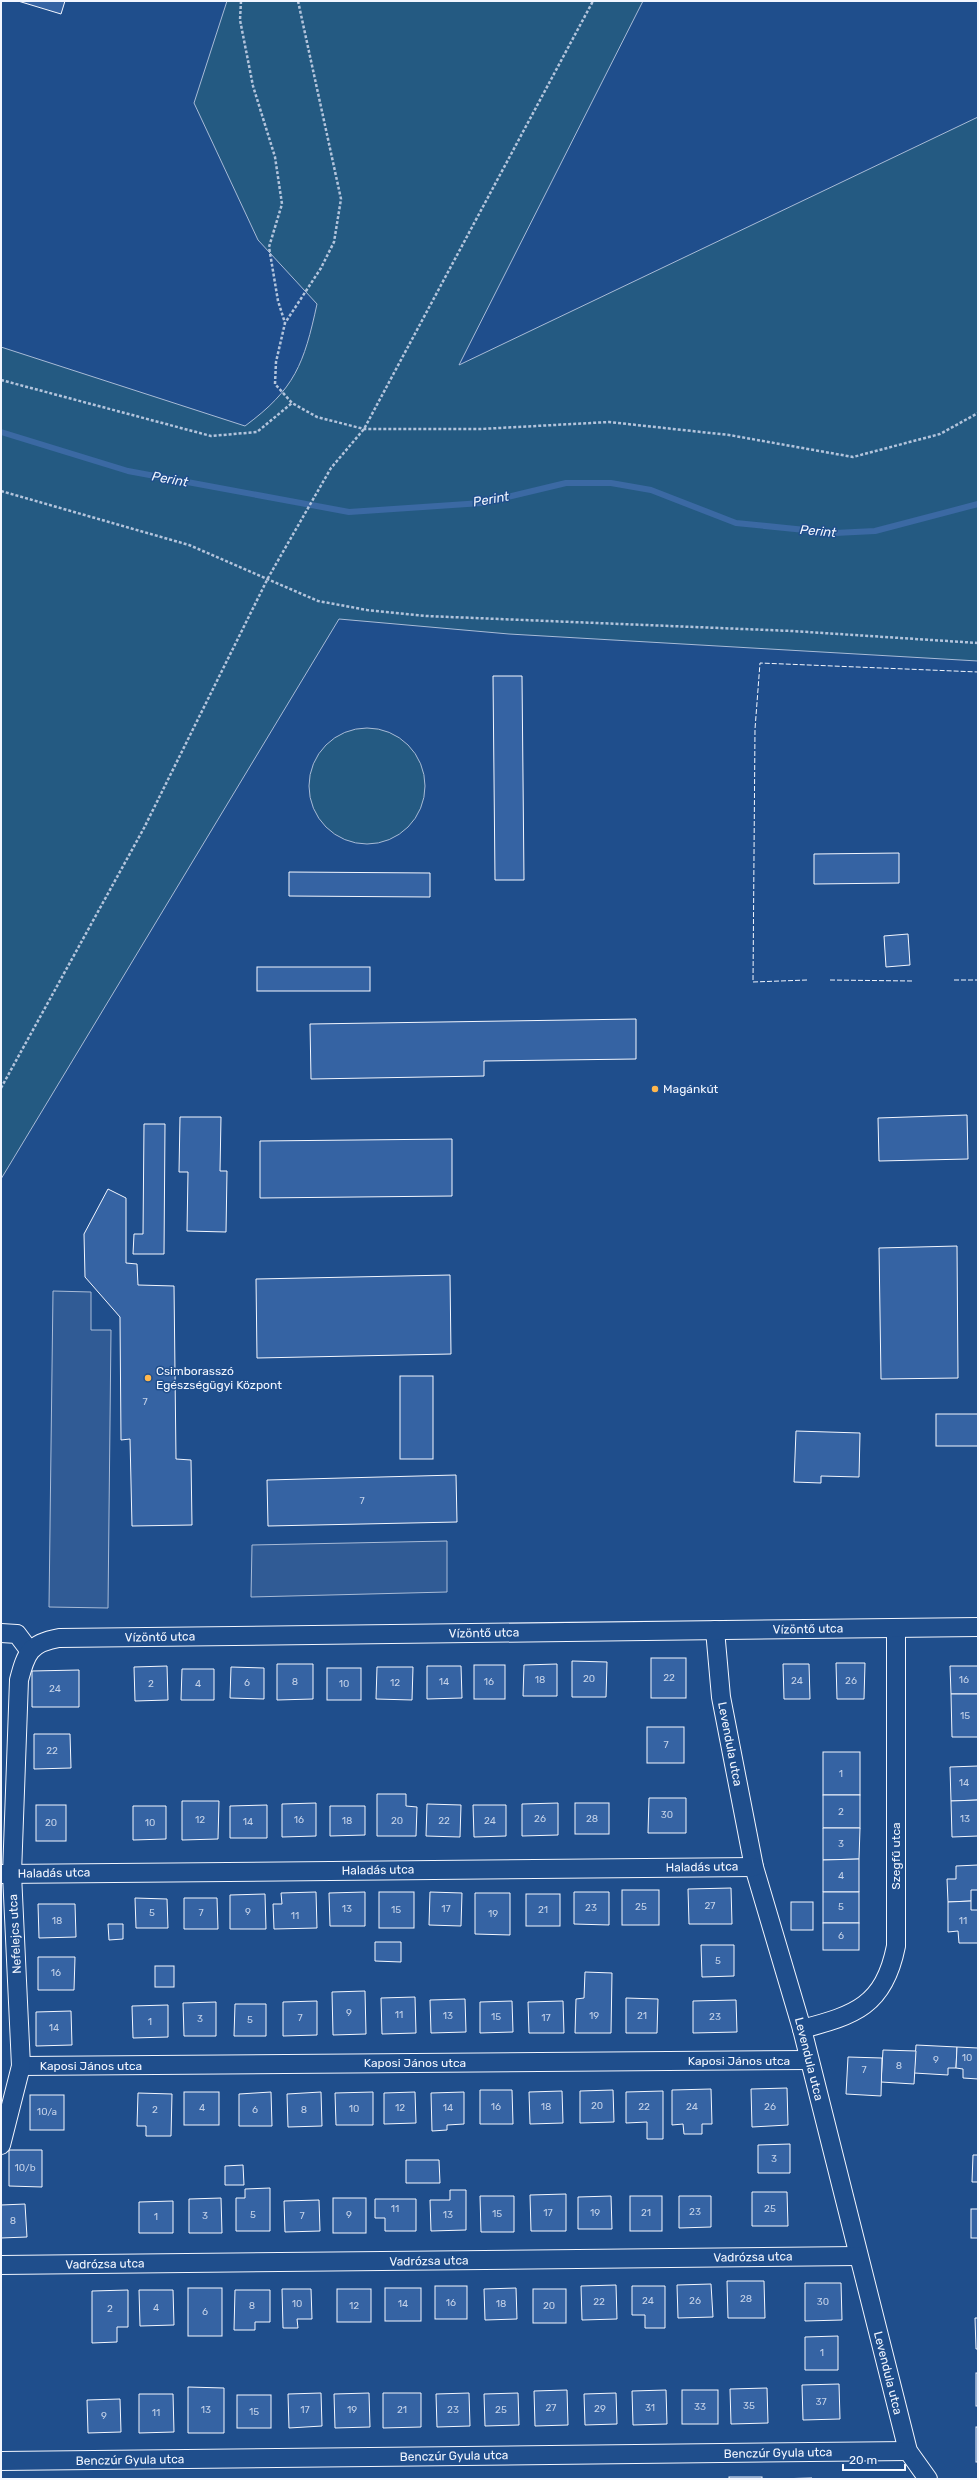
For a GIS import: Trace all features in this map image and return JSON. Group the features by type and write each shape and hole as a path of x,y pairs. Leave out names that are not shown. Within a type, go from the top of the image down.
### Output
{"street":[{"name":"Vízöntő utca","path":"29,1650 42,1641 59,1638 978,1627"},
{"name":"Szegfű utca","path":"802,2029 843,2018 864,2006 881,1988 892,1966 896,1946 896,1628"},
{"name":"Levendula utca","path":"715,1630 721,1697 754,1867 802,2029 908,2451 928,2479"},
{"path":"1,1633 17,1634 29,1650"},
{"name":"Nefelejcs utca","path":"1,2145 21,2066 7,1874 19,1680 29,1650"},
{"name":"Haladás utca","path":"7,1874 754,1867"},
{"name":"Kaposi János utca","path":"21,2066 809,2060"},
{"name":"Vadrózsa utca","path":"1,2265 858,2256"},
{"name":"Benczúr Gyula utca","path":"1,2462 908,2451"}],"path":[{"path":"241,1 240,20 252,86 275,157 282,204 269,247 278,301 286,323"},
{"path":"298,1 341,199 334,242 321,268 286,323 276,362 275,384 292,403 317,417 364,429 481,429 609,422 730,435 853,457 940,434 978,413"},
{"path":"1,1088 144,828 268,578 331,468 364,429 593,1"},
{"path":"1,380 21,387 211,436 258,432 292,403"},
{"path":"1,491 189,545 318,601 367,610 426,616 792,631 978,643"}],"shaded area":[{"path":"227,1 643,1 459,365 978,117 978,661 509,634 339,619 1,1179 1,347 245,426 276,400 295,374 302,359 317,304 258,240 194,103"},
{"path":"367,728 378,729 389,733 408,745 420,764 424,775 424,797 420,808 408,827 389,839 378,843 367,844 356,843 345,839 326,827 314,808 310,797 309,786 310,775 314,764 326,745 345,733 356,729"},
{"path":"53,1291 91,1292 91,1330 111,1330 108,1608 49,1607"},
{"path":"447,1541 447,1592 251,1597 252,1545"}],"building":[{"path":"18,1 65,1 61,14"},
{"path":"493,676 522,676 524,880 495,880"},
{"path":"899,853 899,883 814,884 814,854"},
{"path":"289,872 430,873 430,897 289,896"},
{"path":"908,934 910,965 886,967 884,936"},
{"path":"257,967 370,967 370,991 257,991"},
{"path":"636,1019 636,1059 484,1061 484,1076 311,1079 310,1024"},
{"path":"967,1115 968,1159 879,1161 878,1118"},
{"path":"180,1117 221,1117 220,1171 227,1171 226,1232 187,1231 188,1172 179,1172"},
{"path":"144,1124 165,1124 164,1254 133,1254 134,1234 143,1234"},
{"path":"452,1139 452,1196 260,1198 260,1141"},
{"name":"Csimborasszó Egészségügyi Központ","path":"108,1189 126,1198 126,1263 137,1264 138,1285 174,1286 176,1459 191,1460 192,1525 132,1526 130,1439 121,1440 120,1317 85,1277 84,1234"},
{"path":"957,1246 958,1378 881,1379 879,1248"},
{"path":"450,1275 451,1354 257,1358 256,1279"},
{"path":"400,1376 433,1376 433,1459 400,1459"},
{"path":"936,1414 978,1414 978,1446 936,1446"},
{"path":"796,1431 860,1433 859,1477 821,1476 821,1483 794,1482"},
{"path":"456,1475 457,1522 268,1526 267,1480"},
{"path":"651,1658 686,1658 686,1698 651,1698"},
{"path":"572,1661 607,1662 606,1697 572,1697"},
{"path":"836,1663 865,1663 864,1699 837,1699"},
{"path":"277,1664 313,1664 313,1699 277,1700"},
{"path":"557,1664 557,1696 523,1696 524,1665"},
{"path":"783,1664 809,1664 810,1699 784,1699"},
{"path":"474,1665 505,1665 505,1699 474,1699"},
{"path":"167,1666 168,1700 135,1701 134,1667"},
{"path":"427,1666 461,1666 462,1698 427,1699"},
{"path":"950,1666 978,1666 978,1694 951,1694"},
{"path":"231,1667 264,1668 264,1699 230,1698"},
{"path":"377,1667 413,1667 412,1700 376,1699"},
{"path":"327,1668 361,1668 361,1700 327,1700"},
{"path":"182,1669 214,1669 214,1700 181,1700"},
{"path":"79,1670 79,1707 32,1707 32,1671"},
{"path":"951,1694 978,1694 978,1737 952,1737"},
{"path":"647,1727 684,1727 684,1763 647,1763"},
{"path":"34,1734 70,1734 71,1768 34,1769"},
{"path":"823,1752 860,1752 860,1795 823,1795"},
{"path":"978,1766 978,1800 951,1801 950,1767"},
{"path":"377,1794 406,1794 406,1806 417,1807 416,1836 377,1836"},
{"path":"823,1795 860,1795 860,1828 823,1828"},
{"path":"649,1798 686,1798 686,1833 648,1833"},
{"path":"978,1800 978,1836 952,1837 951,1801"},
{"path":"182,1801 219,1801 218,1839 182,1840"},
{"path":"316,1803 316,1836 282,1837 282,1804"},
{"path":"558,1803 558,1835 522,1836 522,1804"},
{"path":"575,1803 609,1803 609,1834 575,1834"},
{"path":"427,1804 461,1805 460,1837 426,1836"},
{"path":"36,1805 66,1805 66,1841 36,1841"},
{"path":"267,1805 267,1838 230,1838 230,1806"},
{"path":"473,1805 506,1805 506,1836 474,1837"},
{"path":"133,1806 166,1806 166,1839 133,1840"},
{"path":"330,1806 365,1806 365,1835 330,1836"},
{"path":"823,1828 860,1828 859,1859 823,1860"},
{"path":"859,1859 859,1892 823,1892 823,1860"},
{"path":"978,1865 978,1890 971,1890 971,1901 948,1902 947,1879 956,1879 956,1866"},
{"path":"731,1888 732,1924 689,1924 688,1889"},
{"path":"622,1890 659,1890 659,1925 622,1925"},
{"path":"316,1892 317,1928 274,1929 273,1904 282,1904 281,1893"},
{"path":"365,1892 365,1926 330,1926 329,1893"},
{"path":"379,1892 414,1892 414,1928 379,1928"},
{"path":"430,1892 462,1893 461,1926 429,1925"},
{"path":"574,1892 609,1892 609,1925 574,1924"},
{"path":"823,1892 859,1892 859,1923 823,1923"},
{"path":"475,1893 510,1893 510,1935 475,1934"},
{"path":"265,1894 266,1929 230,1929 230,1895"},
{"path":"526,1894 560,1894 560,1926 526,1926"},
{"path":"135,1898 167,1899 168,1928 136,1928"},
{"path":"184,1898 217,1898 218,1929 184,1929"},
{"path":"971,1901 971,1910 978,1910 978,1943 959,1943 958,1931 948,1932 948,1902"},
{"path":"791,1902 813,1902 813,1930 791,1930"},
{"path":"38,1904 75,1904 76,1937 39,1938"},
{"path":"823,1923 859,1923 859,1950 823,1950"},
{"path":"108,1924 123,1924 123,1939 109,1940"},
{"path":"375,1942 401,1942 401,1962 375,1961"},
{"path":"701,1945 734,1945 734,1976 702,1977"},
{"path":"38,1957 75,1957 74,1990 38,1990"},
{"path":"155,1966 174,1966 174,1987 155,1987"},
{"path":"585,1972 612,1973 611,2033 575,2033 576,1999 584,1998"},
{"path":"365,1991 366,2034 333,2035 332,1992"},
{"path":"415,1997 416,2033 382,2034 381,1998"},
{"path":"626,1998 658,1999 657,2033 626,2033"},
{"path":"465,1999 466,2032 431,2033 430,2000"},
{"path":"736,2000 737,2032 693,2033 693,2001"},
{"path":"317,2001 317,2035 283,2036 283,2002"},
{"path":"512,2001 513,2032 480,2033 480,2002"},
{"path":"563,2001 564,2033 529,2033 528,2002"},
{"path":"216,2002 216,2036 184,2036 183,2003"},
{"path":"235,2004 266,2004 266,2036 234,2036"},
{"path":"168,2005 168,2037 133,2038 132,2006"},
{"path":"71,2011 72,2045 36,2046 36,2012"},
{"path":"916,2045 957,2047 956,2068 948,2068 948,2075 914,2073"},
{"path":"957,2047 978,2048 978,2079 963,2078 963,2069 956,2068"},
{"path":"883,2050 916,2051 914,2084 881,2082"},
{"path":"848,2057 882,2058 881,2096 846,2094"},
{"path":"787,2088 788,2125 752,2127 751,2089"},
{"path":"711,2089 712,2124 702,2124 702,2134 684,2134 683,2124 672,2125 672,2090"},
{"path":"480,2090 512,2090 513,2124 480,2124"},
{"path":"613,2090 614,2122 580,2123 580,2091"},
{"path":"562,2091 563,2123 530,2124 529,2092"},
{"path":"663,2091 663,2139 647,2139 647,2122 626,2123 626,2092"},
{"path":"184,2092 219,2092 219,2125 184,2125"},
{"path":"271,2092 272,2126 239,2126 239,2094"},
{"path":"321,2092 322,2126 288,2127 287,2094"},
{"path":"373,2092 373,2125 336,2125 335,2093"},
{"path":"415,2092 416,2123 384,2124 384,2093"},
{"path":"464,2092 464,2124 447,2125 447,2130 432,2131 431,2093"},
{"path":"138,2093 172,2094 171,2136 146,2136 146,2126 137,2126"},
{"path":"30,2095 64,2095 64,2130 30,2130"},
{"path":"790,2144 790,2173 758,2173 758,2145"},
{"path":"9,2150 42,2150 42,2187 9,2186"},
{"path":"973,2155 978,2155 978,2182 972,2182"},
{"path":"406,2160 439,2160 440,2183 406,2183"},
{"path":"243,2165 244,2185 225,2185 225,2166"},
{"path":"270,2188 270,2231 236,2231 236,2198 245,2198 245,2189"},
{"path":"450,2190 466,2190 466,2230 431,2231 430,2200 450,2200"},
{"path":"752,2192 787,2192 788,2226 752,2226"},
{"path":"566,2194 566,2231 531,2231 530,2195"},
{"path":"480,2196 514,2196 514,2232 481,2232"},
{"path":"611,2196 612,2229 578,2229 578,2197"},
{"path":"630,2196 662,2196 662,2231 630,2231"},
{"path":"679,2196 711,2196 711,2227 679,2228"},
{"path":"221,2198 222,2233 189,2233 189,2199"},
{"path":"333,2198 366,2198 366,2233 333,2233"},
{"path":"375,2199 416,2199 416,2231 385,2231 385,2218 375,2218"},
{"path":"319,2200 320,2231 285,2232 284,2201"},
{"path":"173,2201 173,2233 139,2233 139,2202"},
{"path":"25,2204 27,2237 1,2238 1,2205"},
{"path":"971,2209 978,2209 978,2238 971,2238"},
{"path":"727,2281 764,2281 765,2318 728,2318"},
{"path":"805,2283 841,2283 842,2320 805,2321"},
{"path":"711,2284 713,2317 678,2318 677,2285"},
{"path":"616,2285 617,2319 582,2320 581,2286"},
{"path":"435,2286 467,2286 467,2319 435,2319"},
{"path":"632,2286 665,2286 665,2328 645,2328 645,2315 632,2315"},
{"path":"188,2288 222,2288 222,2336 188,2336"},
{"path":"385,2288 421,2288 421,2321 385,2321"},
{"path":"516,2288 517,2319 485,2320 484,2289"},
{"path":"282,2289 311,2289 312,2319 297,2319 298,2328 283,2328"},
{"path":"337,2289 371,2289 371,2322 337,2322"},
{"path":"533,2289 566,2289 566,2323 533,2323"},
{"path":"128,2290 128,2327 117,2327 117,2342 92,2343 92,2291"},
{"path":"139,2290 173,2290 174,2325 140,2326"},
{"path":"235,2290 270,2290 270,2322 255,2322 255,2330 234,2330"},
{"path":"975,2318 978,2318 978,2349 976,2349"},
{"path":"838,2336 838,2370 805,2370 805,2337"},
{"path":"976,2373 978,2373 978,2406 976,2406"},
{"path":"839,2384 840,2419 803,2420 802,2385"},
{"path":"188,2387 224,2388 224,2433 188,2433"},
{"path":"767,2388 768,2423 731,2424 730,2389"},
{"path":"567,2390 568,2425 535,2426 534,2391"},
{"path":"666,2390 667,2424 633,2425 632,2391"},
{"path":"682,2390 718,2390 718,2424 682,2424"},
{"path":"321,2393 322,2426 289,2428 288,2394"},
{"path":"369,2393 370,2427 335,2428 334,2394"},
{"path":"383,2393 421,2393 421,2427 383,2428"},
{"path":"469,2393 470,2426 437,2427 436,2394"},
{"path":"518,2393 519,2425 485,2426 484,2394"},
{"path":"616,2393 617,2424 585,2425 584,2394"},
{"path":"139,2394 173,2394 174,2432 139,2433"},
{"path":"237,2395 271,2395 271,2428 237,2428"},
{"path":"120,2399 121,2432 88,2433 87,2400"},
{"path":"976,2427 978,2427 978,2462 976,2462"},
{"path":"729,2477 762,2477 762,2479 729,2479"},
{"path":"812,2478 812,2479 775,2479"}],"waterway":[{"name":"Perint","path":"1,432 128,471 349,512 482,503 566,483 611,483 651,490 736,523 835,533 875,531 978,504"}],"fence":[{"path":"807,980 753,982 755,729 760,663 978,672"},
{"path":"830,980 912,981"},
{"path":"954,980 978,980"}],"place":[{"name":"Magánkút","path":"655,1089"},
{"name":"Csimborasszó Egészségügyi Központ","path":"148,1378"}]}
